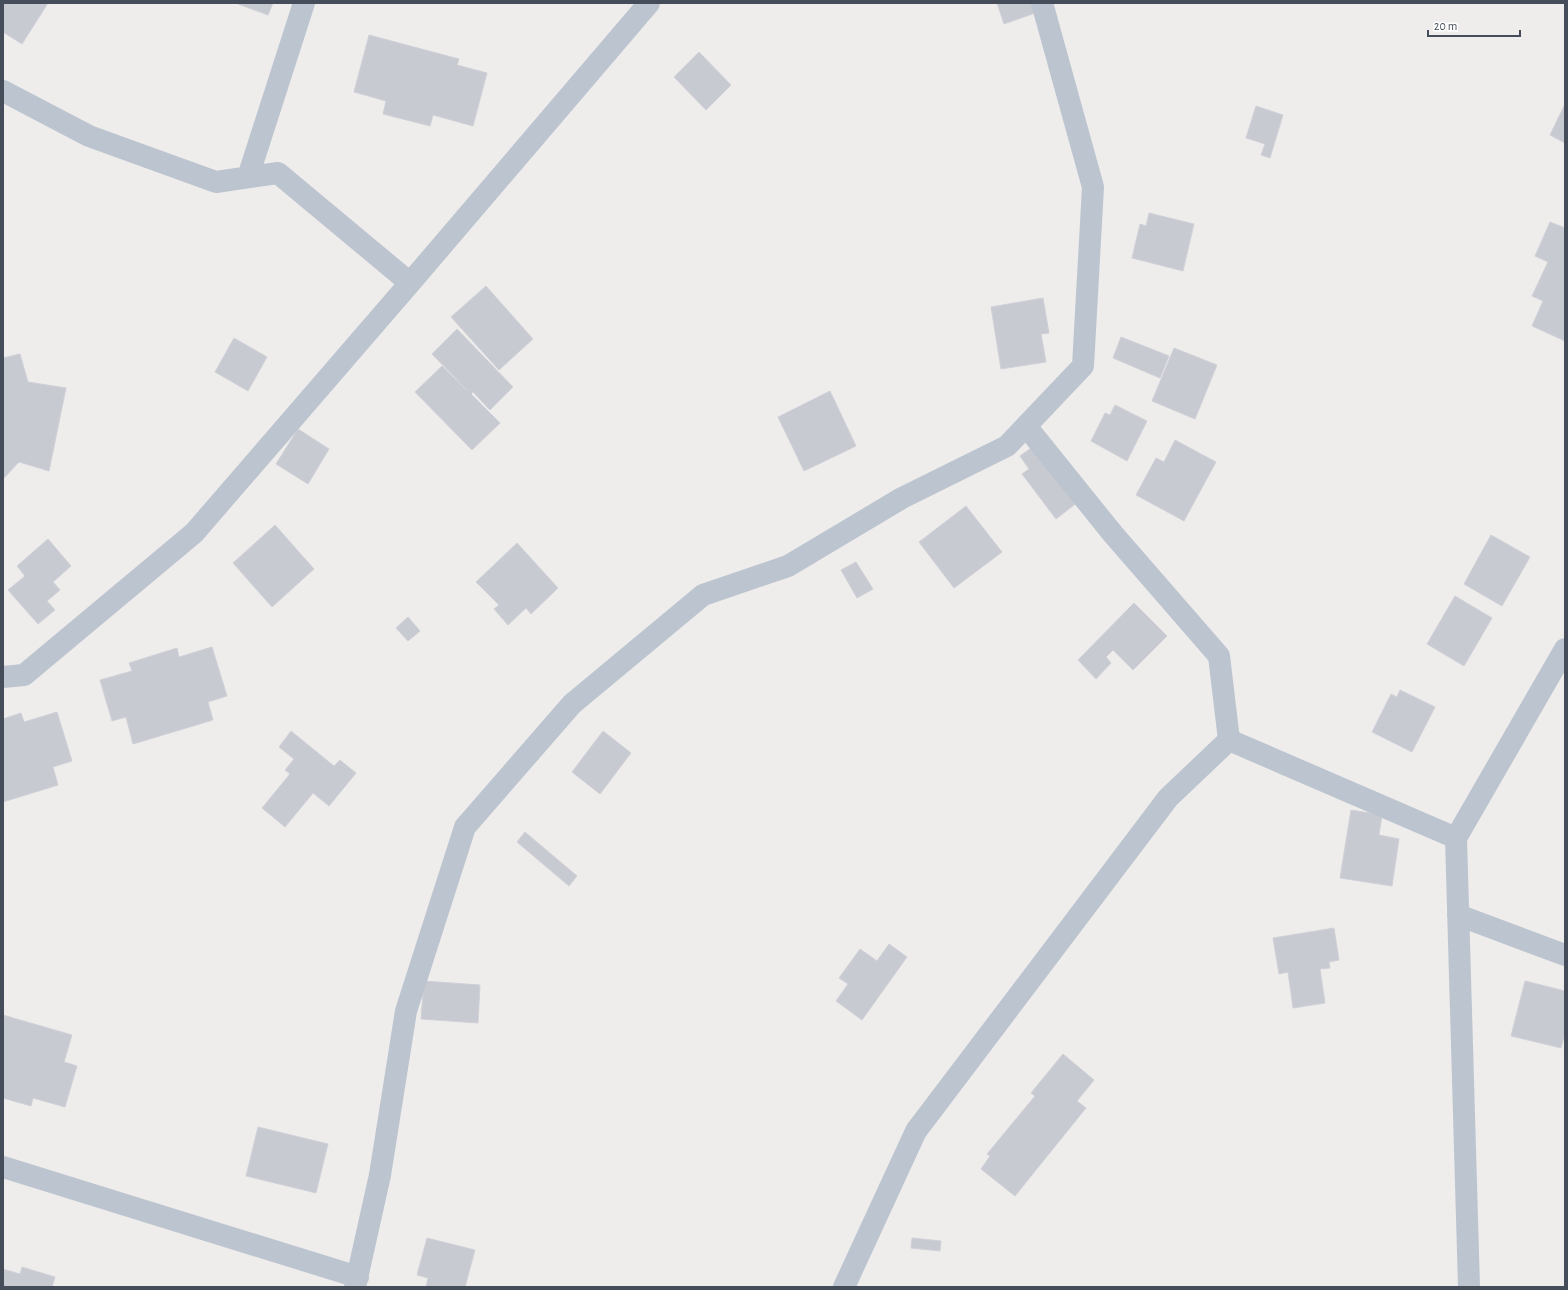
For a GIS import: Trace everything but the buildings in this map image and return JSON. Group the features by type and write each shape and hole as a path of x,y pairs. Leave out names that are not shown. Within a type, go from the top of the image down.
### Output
{"street":[{"path":"248,177 304,3"},
{"path":"3,677 24,675 194,533 410,284 649,3"},
{"path":"3,1167 357,1282 380,1175 406,1010 465,827 572,704 703,596 788,566 902,498 1007,446 1083,366 1093,187 1042,3"},
{"path":"3,91 89,136 216,182 278,173 410,284"},
{"path":"1026,426 1113,534 1219,656 1229,740"},
{"path":"1469,1287 1456,838 1565,649"},
{"path":"1229,740 1456,838"},
{"path":"844,1287 916,1131 1168,798 1229,740"},
{"path":"1458,915 1565,955"}]}
